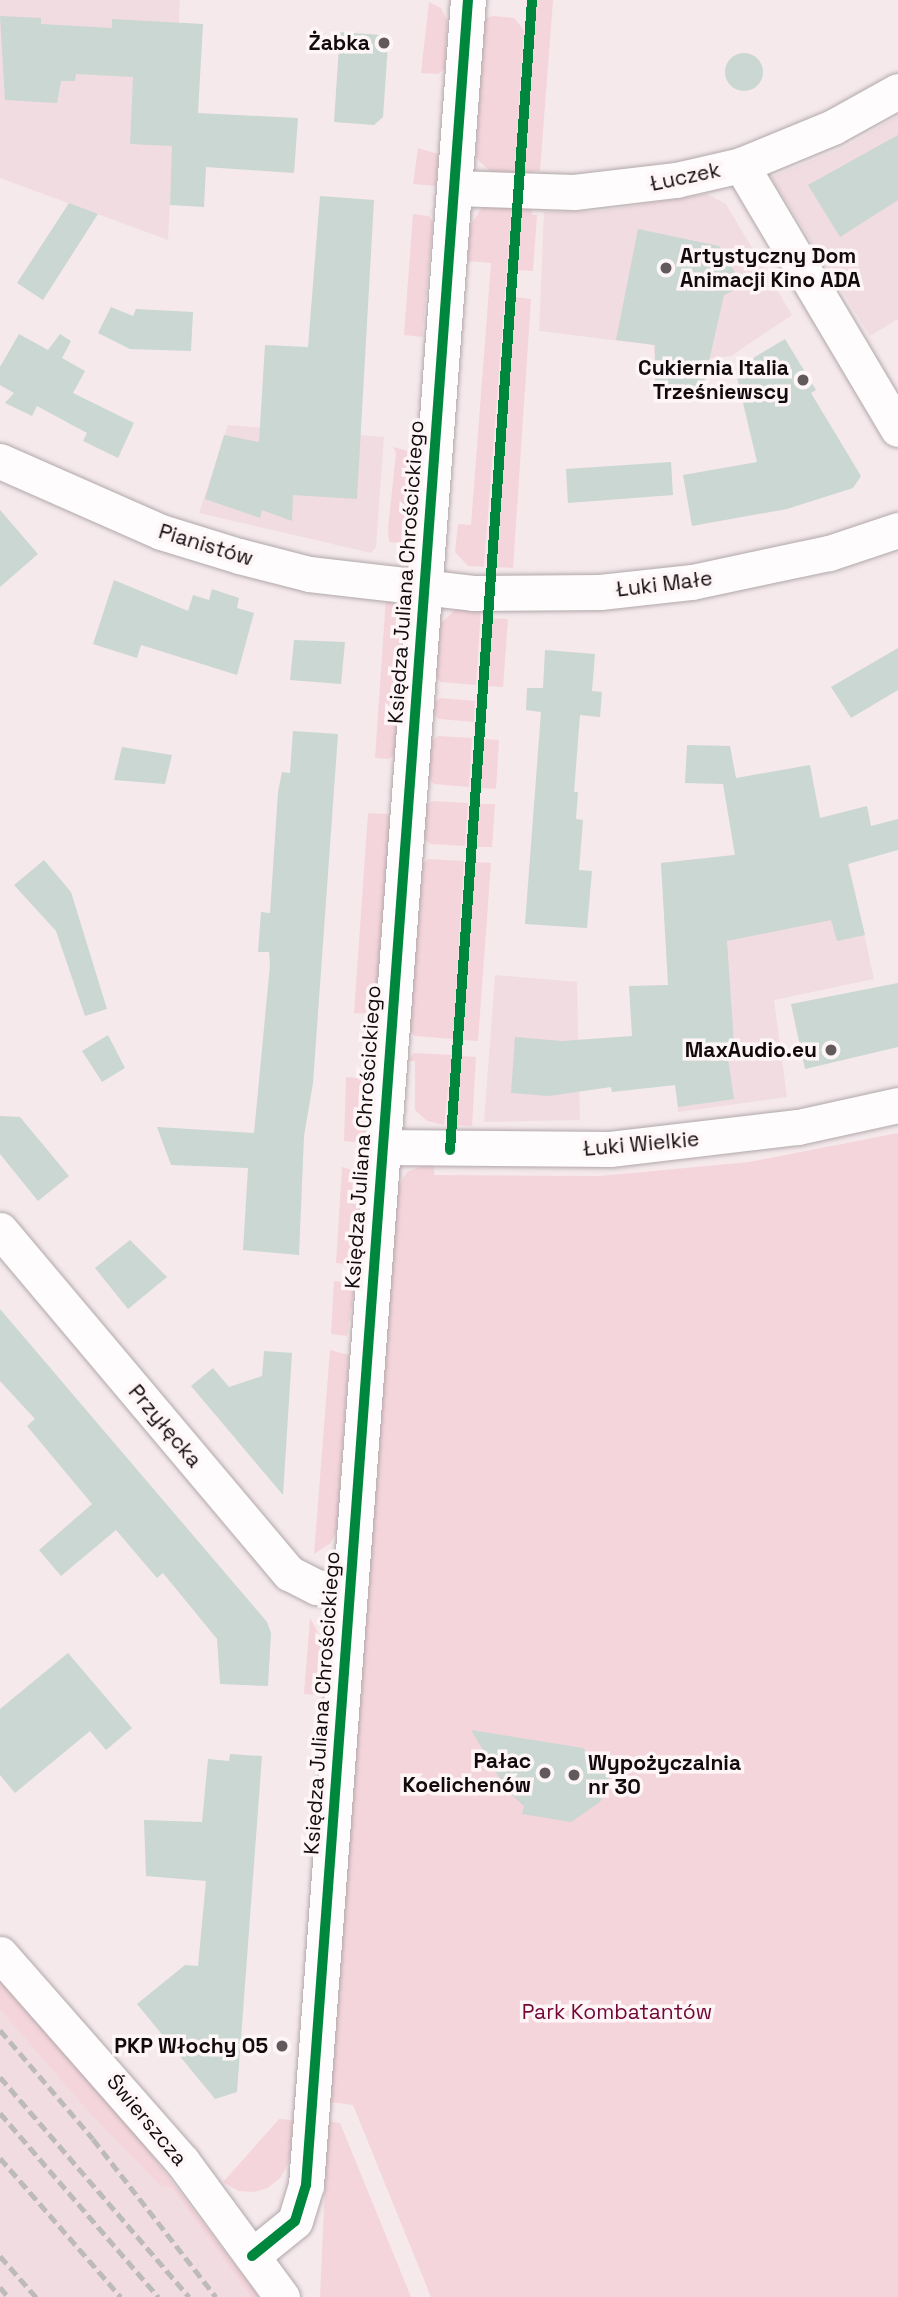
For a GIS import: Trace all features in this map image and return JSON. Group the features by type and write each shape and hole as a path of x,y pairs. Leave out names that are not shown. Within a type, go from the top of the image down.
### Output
{"street":[{"name":"Księdza Juliana Chrościckiego","path":"252,2256 288,2229 304,2199 468,0"},
{"name":"Łuczek","path":"454,188 542,193 609,190 741,165 833,127 898,90"},
{"path":"741,165 898,429"},
{"name":"Pianistów","path":"2,464 161,532 239,556 309,574 424,588"},
{"name":"Łuki Małe","path":"424,588 552,594 657,586 786,564 898,530"},
{"name":"Łuki Wielkie","path":"382,1147 610,1149 798,1127 898,1105"},
{"name":"Przyłęcka","path":"0,1230 289,1573 317,1587 349,1591"},
{"name":"Świerszcza","path":"0,1954 111,2076 282,2297"}],"shaded area":[{"path":"0,0 180,0 168,240 0,178"},
{"path":"898,116 898,319 870,336 771,177 845,147"},
{"path":"707,194 726,204 792,315 731,356 678,362 655,359 653,345 539,331 544,212 601,211"},
{"path":"228,425 384,437 376,547 371,553 199,513"},
{"path":"842,834 874,979 774,1000 787,1097 678,1112 661,863 750,853"},
{"path":"495,975 577,982 580,1120 484,1122"},
{"path":"0,1995 172,2188 251,2297 0,2297"}],"green space":[{"path":"537,0 553,0 540,171 533,171 533,180 524,180"},
{"path":"429,2 441,8 447,20 445,69 438,74 421,73"},
{"path":"493,16 514,18 524,30 514,180 496,177 476,158 484,19"},
{"path":"418,148 438,154 436,186 413,184"},
{"path":"512,204 484,567 468,566 455,552 458,524 471,525 491,263 467,261 470,226 483,206"},
{"path":"522,204 532,205 532,215 537,215 533,271 517,270"},
{"path":"413,214 429,216 433,222 422,337 404,335"},
{"path":"515,297 531,299 513,568 494,567"},
{"path":"393,447 416,453 410,540 403,544 389,542 396,453"},
{"path":"386,597 399,607 404,625 395,754 389,759 375,758"},
{"path":"457,608 481,608 476,685 441,682 435,676 440,624"},
{"path":"491,618 508,619 503,687 486,686"},
{"path":"440,698 475,701 474,722 439,719 433,713 433,703"},
{"path":"438,736 472,738 469,787 434,784 428,778 431,741"},
{"path":"483,739 499,740 496,789 479,788"},
{"path":"433,801 468,803 465,846 430,844 423,837 426,805"},
{"path":"478,804 495,804 492,847 475,847"},
{"path":"368,813 387,814 391,819 375,1011 370,1014 354,1013"},
{"path":"428,859 464,861 453,1039 415,1036 409,1030 421,865"},
{"path":"474,862 491,863 478,1041 462,1040"},
{"path":"414,1053 452,1055 444,1125 427,1121 415,1110 415,1061 407,1061"},
{"path":"461,1056 476,1057 472,1126 458,1125 456,1121"},
{"path":"346,1077 371,1079 366,1143 344,1141"},
{"name":"Park Kombatantów","path":"898,1133 898,2297 431,2297 353,2105 329,2102 398,1187 407,1172 425,1165 434,1165 434,1175 600,1176 749,1162"},
{"path":"342,1167 363,1173 357,1265 336,1263"},
{"path":"334,1281 355,1283 347,1336 331,1334"},
{"path":"330,1350 349,1355 337,1529 331,1543 314,1554"},
{"path":"310,1618 327,1648 324,1692 320,1695 304,1694"},
{"path":"0,1973 108,2097 259,2297 251,2297 172,2188 160,2185 90,2113 0,2009"},
{"path":"279,2119 293,2120 290,2159 281,2177 268,2188 254,2192 238,2191 223,2182"},
{"path":"328,2121 340,2123 411,2297 320,2297"}],"building":[{"path":"0,16 41,18 41,24 112,28 112,19 203,24 198,113 298,118 294,173 206,167 204,207 170,205 172,146 130,144 133,77 76,74 75,81 61,81 57,103 5,100"},
{"path":"340,32 381,35 388,44 383,117 374,125 334,122"},
{"path":"744,53 757,59 763,72 757,85 744,91 731,85 725,72 731,59"},
{"path":"898,135 898,200 840,237 808,185"},
{"path":"320,196 374,200 357,499 293,495 292,521 262,510 260,518 205,499 224,435 259,442 265,345 308,347"},
{"path":"69,203 98,214 43,300 17,283"},
{"path":"638,229 719,246 743,286 724,295 703,388 655,390 655,345 616,340"},
{"path":"111,307 133,316 136,309 193,312 191,351 130,349 98,333"},
{"path":"19,334 48,350 60,334 71,341 62,358 85,371 73,393 134,423 118,458 83,441 87,433 37,406 32,416 5,403 14,393 0,385 0,367"},
{"path":"785,339 816,390 811,393 861,476 853,488 787,509 692,526 683,475 757,462 735,369"},
{"path":"671,462 673,495 568,503 566,469"},
{"path":"0,510 38,554 0,587"},
{"path":"114,580 188,611 193,595 209,600 212,589 239,598 237,608 254,613 237,675 141,645 137,658 93,644"},
{"path":"294,640 345,642 341,684 290,680"},
{"path":"898,648 898,690 851,718 831,687"},
{"path":"545,650 595,654 592,691 602,692 600,717 580,715 574,792 578,792 576,819 583,820 579,870 592,871 587,928 525,924 541,712 526,710 527,688 543,688"},
{"path":"293,731 338,734 313,1083 304,1136 299,1255 243,1250 248,1168 171,1165 157,1127 254,1133 270,965 269,952 258,952 261,912 270,913 278,792 282,772 290,773"},
{"path":"687,745 730,746 736,778 810,765 820,818 867,806 871,826 898,819 898,850 848,864 865,935 837,941 831,920 727,941 735,1058 728,1059 734,1099 678,1107 675,1085 612,1092 611,1087 549,1096 511,1093 515,1037 562,1041 632,1036 629,986 668,985 661,863 735,855 723,784 685,783"},
{"path":"122,747 172,755 165,784 114,780"},
{"path":"44,860 71,892 107,1009 85,1016 56,931 14,885"},
{"path":"898,983 898,1047 805,1069 791,1004"},
{"path":"108,1035 125,1068 102,1082 82,1051"},
{"path":"0,1116 20,1117 69,1176 38,1201 0,1154"},
{"path":"130,1240 167,1277 128,1309 95,1268"},
{"path":"0,1309 267,1622 271,1633 268,1686 220,1684 217,1639 163,1573 157,1578 116,1530 61,1576 39,1550 92,1504 27,1426 35,1419 0,1381"},
{"path":"264,1351 292,1353 283,1495 191,1386 213,1368 229,1387 262,1376"},
{"path":"68,1653 132,1728 106,1750 90,1731 15,1793 0,1775 0,1709"},
{"name":"Pałac Koelichenów","path":"471,1730 583,1748 610,1780 608,1787 600,1802 571,1822 522,1814 524,1806 507,1791"},
{"path":"230,1754 262,1756 237,2092 215,2099 137,2004 185,1965 198,1966 206,1881 146,1876 144,1820 202,1822 208,1759 229,1761"}],"railway":[{"path":"0,2030 93,2139 216,2297"},
{"path":"0,2077 189,2297"},
{"path":"0,2113 158,2297"},
{"path":"0,2158 121,2297"},
{"path":"0,2256 36,2297"},
{"path":"0,2287 8,2297"}],"cycle path":[{"path":"252,2256 295,2221 306,2185 468,0"},
{"path":"450,1150 532,0"}],"place":[{"name":"Żabka","path":"384,43"},
{"name":"Artystyczny Dom Animacji Kino ADA","path":"666,268"},
{"name":"Cukiernia Italia Trześniewscy","path":"803,380"},
{"name":"MaxAudio.eu","path":"831,1050"},
{"name":"Pałac Koelichenów","path":"545,1773"},
{"name":"Wypożyczalnia nr 30","path":"574,1775"},
{"name":"PKP Włochy 05","path":"282,2046"}]}
